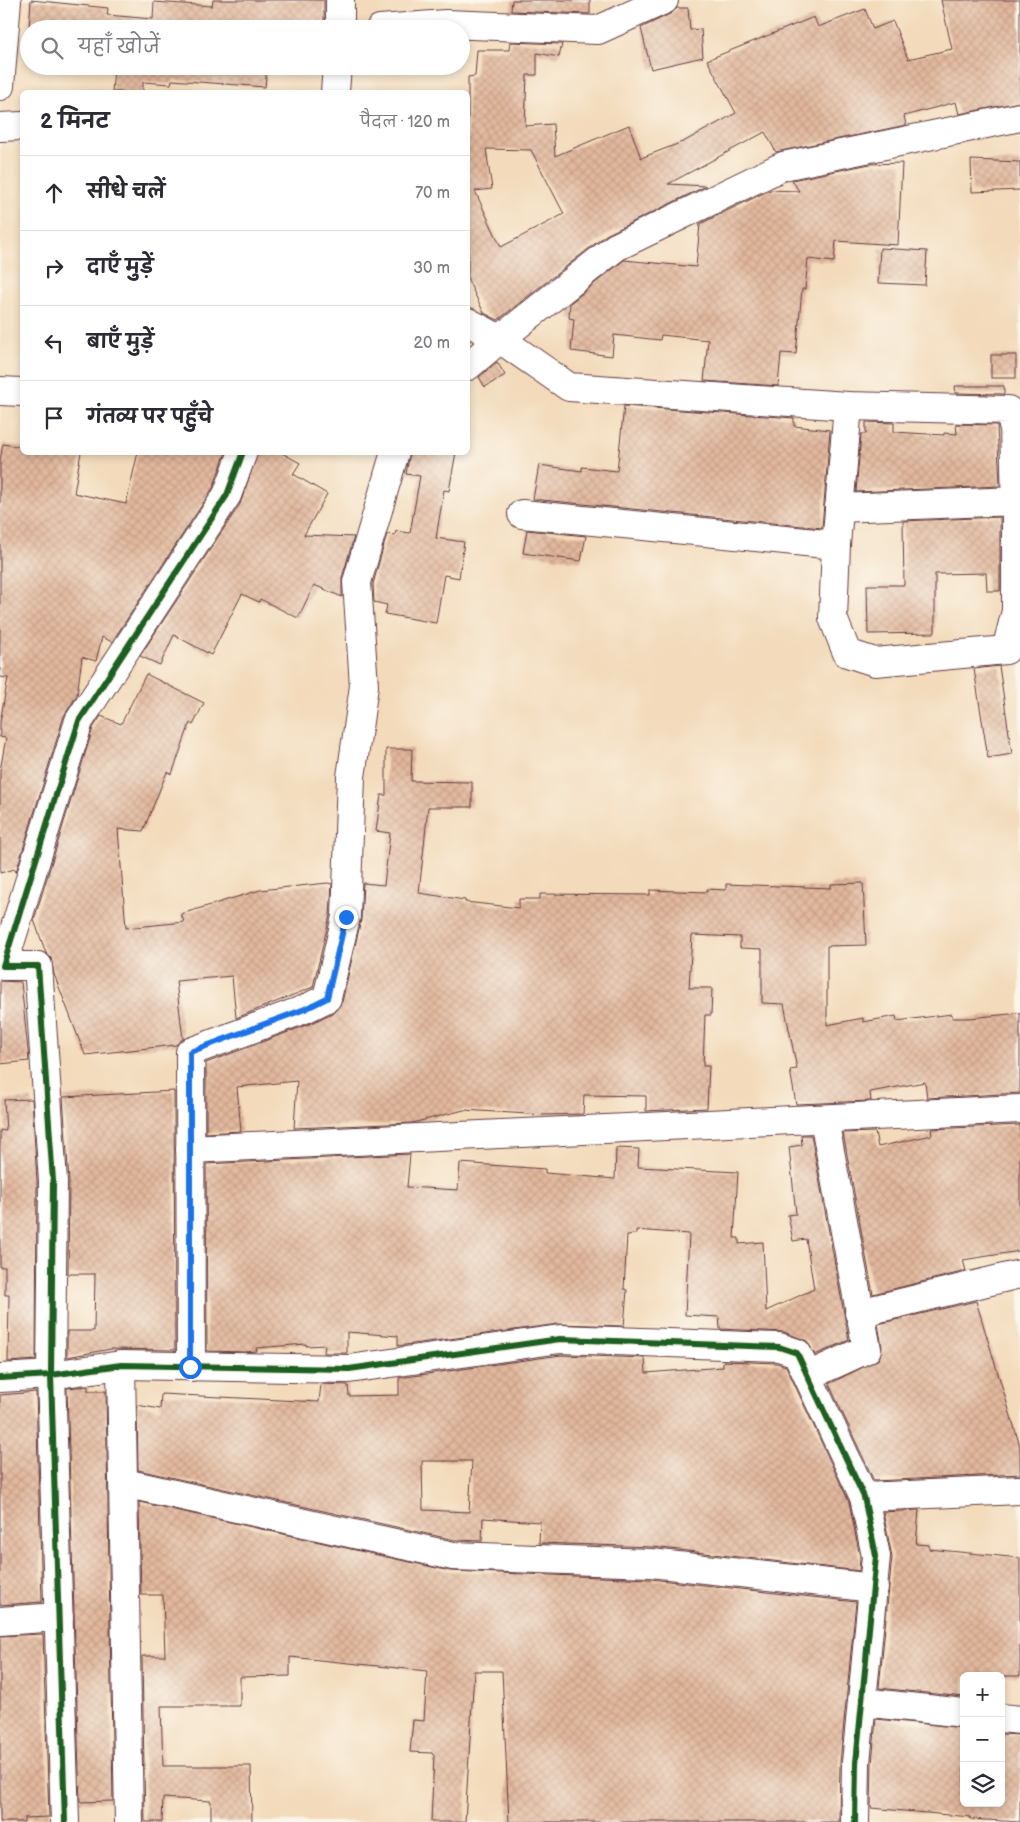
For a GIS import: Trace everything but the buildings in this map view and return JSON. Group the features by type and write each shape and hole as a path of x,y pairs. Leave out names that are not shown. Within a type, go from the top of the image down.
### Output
{"street":[{"path":"0,86 10,0"},
{"path":"340,0 340,20"},
{"path":"470,25 598,30 664,0"},
{"path":"470,364 616,247 782,166 1020,117"},
{"path":"0,127 20,126"},
{"path":"470,323 500,339 568,387 848,406 1008,410 1014,428 1016,611 1006,650 875,662 846,653 833,618 836,545 848,406"},
{"path":"0,391 20,392"},
{"path":"65,1822 51,1375 53,1181 38,966 3,966 79,722 227,495 242,455"},
{"path":"190,1367 190,1052 305,1009 327,998 346,917 351,777 364,686 357,582 394,455"},
{"path":"839,508 1016,501"},
{"path":"522,514 836,545"},
{"path":"190,1149 1020,1109"},
{"path":"808,1376 867,1350 824,1119"},
{"path":"859,1313 1020,1274"},
{"path":"0,1378 51,1375 121,1365 349,1369 560,1339 779,1347 797,1353 864,1498 876,1556 856,1763 856,1822"},
{"path":"121,1365 129,1822"},
{"path":"124,1483 453,1556 651,1563 874,1588"},
{"path":"864,1498 1020,1490"},
{"path":"0,1621 59,1617"},
{"path":"862,1702 960,1713"},
{"path":"1005,1718 1020,1720"}],"cycle path":[{"path":"65,1822 51,1375 53,1181 38,966 3,966 79,721 227,495 242,455"},
{"path":"0,1378 51,1375 121,1365 349,1369 560,1339 779,1347 797,1353 864,1497 876,1556 856,1763 855,1822"}],"route":[{"path":"190,1367 190,1052 305,1009 327,998 346,917"}]}
